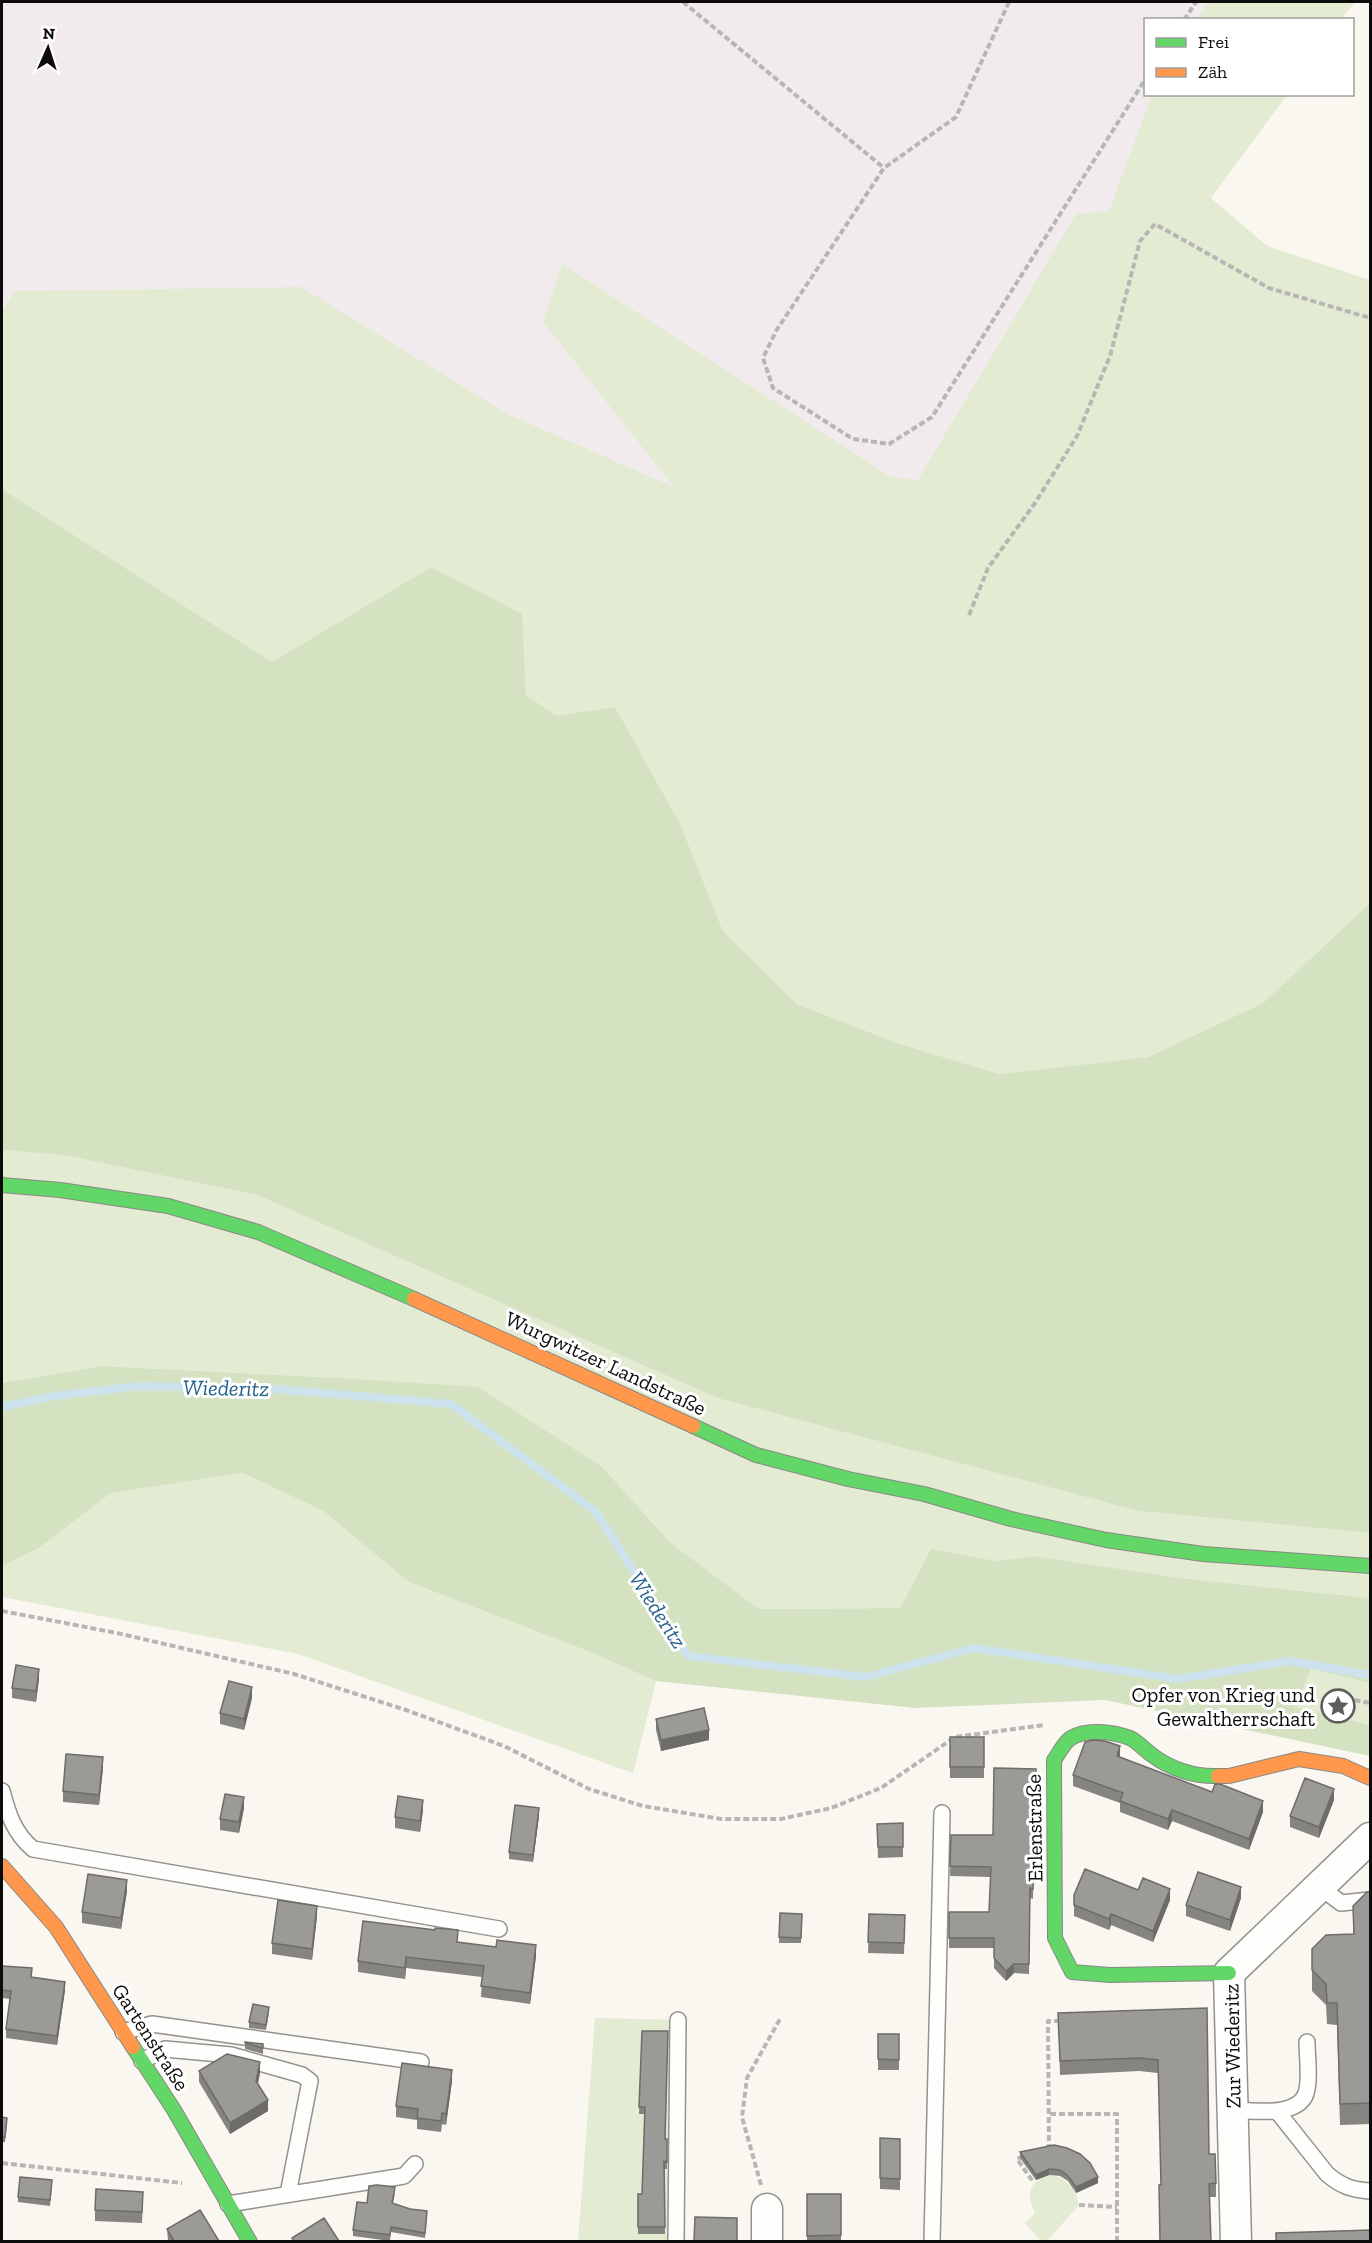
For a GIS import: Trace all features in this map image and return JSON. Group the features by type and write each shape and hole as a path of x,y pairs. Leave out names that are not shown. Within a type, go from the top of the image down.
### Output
{"main road":[{"name":"Wurgwitzer Landstraße","path":"2,1185 60,1190 168,1206 258,1232 353,1271 756,1455 1106,1540 1203,1554 1371,1566"},
{"name":"Erlenstraße","path":"1229,1973 1110,1975 1072,1972 1055,1938 1054,1760 1070,1738 1090,1732 1111,1733 1132,1739 1155,1757 1178,1769 1203,1777 1229,1776 1299,1759 1343,1766 1371,1778"},
{"name":"Gartenstraße","path":"2,1866 56,1928 142,2061 250,2241"}],"street":[{"name":"Zur Wiederitz","path":"1236,2241 1229,1973 1371,1838"},
{"path":"767,2209 767,2241"}],"lane":[{"path":"2,1791 10,1820 20,1838 33,1849 499,1929"},
{"path":"932,2241 942,1813"},
{"path":"1320,1887 1341,1904 1371,1900"},
{"path":"676,2241 678,2020"},
{"path":"123,2032 152,2024 421,2061"},
{"path":"1233,2110 1277,2111 1291,2108 1305,2097 1307,2042"},
{"path":"142,2061 165,2049 231,2055 303,2075 310,2081 288,2194"},
{"path":"1277,2111 1327,2174 1349,2188 1371,2191"},
{"path":"228,2204 404,2176 415,2164"}],"path":[{"path":"683,2 884,168"},
{"path":"1009,2 957,117 884,168 776,331 763,358 773,388 853,439 889,444 932,417 1144,81"},
{"path":"1185,18 1196,2"},
{"path":"969,615 988,568 1035,503 1077,436 1110,356 1140,241 1155,224 1269,288 1371,318"},
{"path":"2,1611 117,1633 294,1674 406,1710 504,1746 589,1789 643,1806 721,1819 781,1819 831,1808 881,1788 955,1737 1052,1723"},
{"path":"1328,1695 1371,1703"},
{"path":"767,2209 742,2117 747,2078 780,2019"},
{"path":"1041,2149 1049,2146 1048,2021 1071,2021"},
{"path":"1050,2114 1117,2114 1118,2241"},
{"path":"1028,2152 1017,2159 1034,2183"},
{"path":"2,2163 219,2188"},
{"path":"1079,2205 1117,2206"}],"shaded area":[{"path":"2,2 1355,2 1342,18 1144,18 1144,96 1284,96 1132,152 1006,480 676,488 506,413 2,312"}],"green space":[{"path":"1209,2 1355,2 1342,18 1198,18"},
{"path":"1152,96 1286,96 1211,198 1267,246 1370,280 1370,903 1263,1003 1148,1057 999,1074 897,1043 797,1004 723,931 681,826 557,716 526,695 521,614 431,567 272,662 2,489 2,312 15,291 301,287 506,413 674,487 543,322 562,264 891,477 918,480 1076,214 1109,211"},
{"path":"2,489 272,662 431,567 522,614 526,695 557,716 615,707 681,826 723,931 797,1004 897,1043 999,1074 1148,1057 1263,1003 1370,903 1370,1533 1139,1511 718,1398 257,1195 63,1155 2,1150"},
{"path":"2,1150 63,1155 257,1195 498,1300 1139,1511 1370,1533 1370,1598 1180,1578 1035,1556 997,1561 931,1549 900,1608 759,1609 671,1543 602,1467 341,1378 102,1366 2,1383"},
{"path":"102,1366 478,1387 602,1467 671,1543 759,1609 900,1608 931,1549 997,1561 1035,1556 1180,1578 1370,1598 1370,1683 1311,1669 1294,1707 1370,1725 1370,1756 1105,1700 915,1708 656,1681 585,1650 409,1582 323,1511 243,1473 111,1493 39,1548 2,1566 2,1383"},
{"path":"243,1473 323,1511 409,1582 585,1650 656,1681 633,1773 298,1654 2,1597 2,1566 39,1548 111,1493"},
{"path":"1310,1669 1370,1683 1370,1725 1293,1707"},
{"path":"595,2018 680,2020 678,2241 578,2242"},
{"path":"1049,2175 1061,2178 1070,2184 1079,2205 1047,2241 1041,2241 1025,2223 1035,2213 1030,2200 1033,2185"}],"building":[{"path":"16,1665 39,1669 36,1691 12,1688"},
{"path":"229,1681 252,1687 244,1719 220,1713"},
{"path":"704,1708 709,1730 661,1740 656,1719"},
{"path":"950,1737 984,1737 984,1767 950,1767"},
{"path":"1092,1740 1120,1746 1117,1756 1212,1792 1215,1784 1220,1784 1263,1801 1249,1839 1172,1810 1168,1819 1120,1801 1123,1793 1073,1775 1085,1742"},
{"path":"66,1754 103,1757 99,1795 63,1791"},
{"path":"994,1768 1036,1769 1029,1964 1014,1964 1006,1971 994,1958 994,1938 949,1938 949,1912 989,1912 991,1867 950,1866 951,1835 993,1835"},
{"path":"1305,1778 1334,1789 1319,1827 1290,1816"},
{"path":"225,1794 244,1797 239,1822 220,1819"},
{"path":"398,1796 423,1800 420,1821 395,1817"},
{"path":"515,1805 539,1808 533,1855 509,1852"},
{"path":"903,1823 903,1847 878,1847 877,1824"},
{"path":"1085,1869 1138,1890 1143,1878 1170,1889 1153,1931 1111,1914 1109,1919 1074,1905 1074,1895"},
{"path":"1198,1872 1241,1887 1230,1920 1186,1905"},
{"path":"88,1874 127,1880 121,1918 82,1912"},
{"path":"1367,1892 1371,1892 1371,2103 1340,2104 1337,2003 1327,2003 1326,1984 1312,1970 1312,1949 1326,1935 1354,1934 1353,1906"},
{"path":"278,1900 317,1906 312,1949 272,1943"},
{"path":"780,1913 802,1914 801,1938 779,1937"},
{"path":"869,1914 905,1915 904,1943 868,1942"},
{"path":"363,1921 435,1930 435,1928 458,1930 457,1942 496,1947 497,1940 536,1945 530,1993 481,1986 484,1966 406,1957 405,1968 358,1961"},
{"path":"2,1966 32,1968 31,1977 65,1982 57,2036 6,2029 11,1991 2,1990"},
{"path":"253,2004 269,2007 266,2025 249,2022"},
{"path":"1207,2008 1209,2154 1215,2154 1216,2183 1209,2184 1211,2241 1160,2241 1158,2060 1139,2058 1060,2061 1058,2013"},
{"path":"642,2031 668,2031 665,2139 667,2139 667,2162 664,2161 665,2227 638,2227 638,2194 642,2194 645,2107 639,2107"},
{"path":"878,2034 899,2034 899,2060 878,2059"},
{"path":"245,2043 263,2044 263,2048"},
{"path":"227,2054 260,2062 256,2081 268,2100 230,2123 199,2071"},
{"path":"402,2063 452,2070 446,2114 442,2113 441,2121 417,2118 418,2109 396,2106"},
{"path":"2,2117 7,2118 5,2137 2,2136"},
{"path":"880,2138 900,2139 900,2179 880,2178"},
{"path":"1054,2145 1080,2154 1090,2163 1098,2177 1076,2187 1060,2170 1049,2169 1036,2175 1020,2152"},
{"path":"20,2177 52,2180 50,2200 18,2197"},
{"path":"369,2186 395,2187 392,2203 410,2209 427,2211 425,2233 391,2227 390,2235 353,2230 357,2202 367,2203"},
{"path":"96,2189 143,2192 142,2212 95,2210"},
{"path":"807,2194 841,2194 841,2235 807,2236"},
{"path":"200,2210 219,2241 174,2241 167,2229"},
{"path":"695,2217 737,2218 737,2241 694,2241"},
{"path":"324,2218 339,2241 294,2241 292,2238"},
{"path":"1371,2230 1371,2241 1276,2241 1276,2233"}],"waterway":[{"name":"Wiederitz","path":"2,1407 54,1396 140,1386 274,1389 451,1404 596,1512 688,1656 866,1677 974,1648 1178,1679 1290,1661 1370,1675"}],"traffic: fast":[{"path":"2,1185 60,1190 168,1206 258,1232 414,1299"},
{"path":"693,1426 756,1455 848,1479 924,1494 1011,1519 1106,1540 1203,1554 1370,1566"},
{"path":"1218,1776 1201,1775 1175,1768 1159,1760 1130,1738 1116,1734 1092,1732 1077,1735 1068,1740 1054,1760 1055,1938 1072,1972 1110,1975 1229,1973"},
{"path":"133,2047 174,2110 250,2242"}],"traffic: slow":[{"path":"414,1299 693,1426"},
{"path":"1218,1776 1229,1776 1299,1759 1343,1766 1370,1778"},
{"path":"2,1866 56,1927 133,2047"}],"place":[{"name":"Opfer von Krieg und Gewaltherrschaft","path":"1338,1706"}]}
